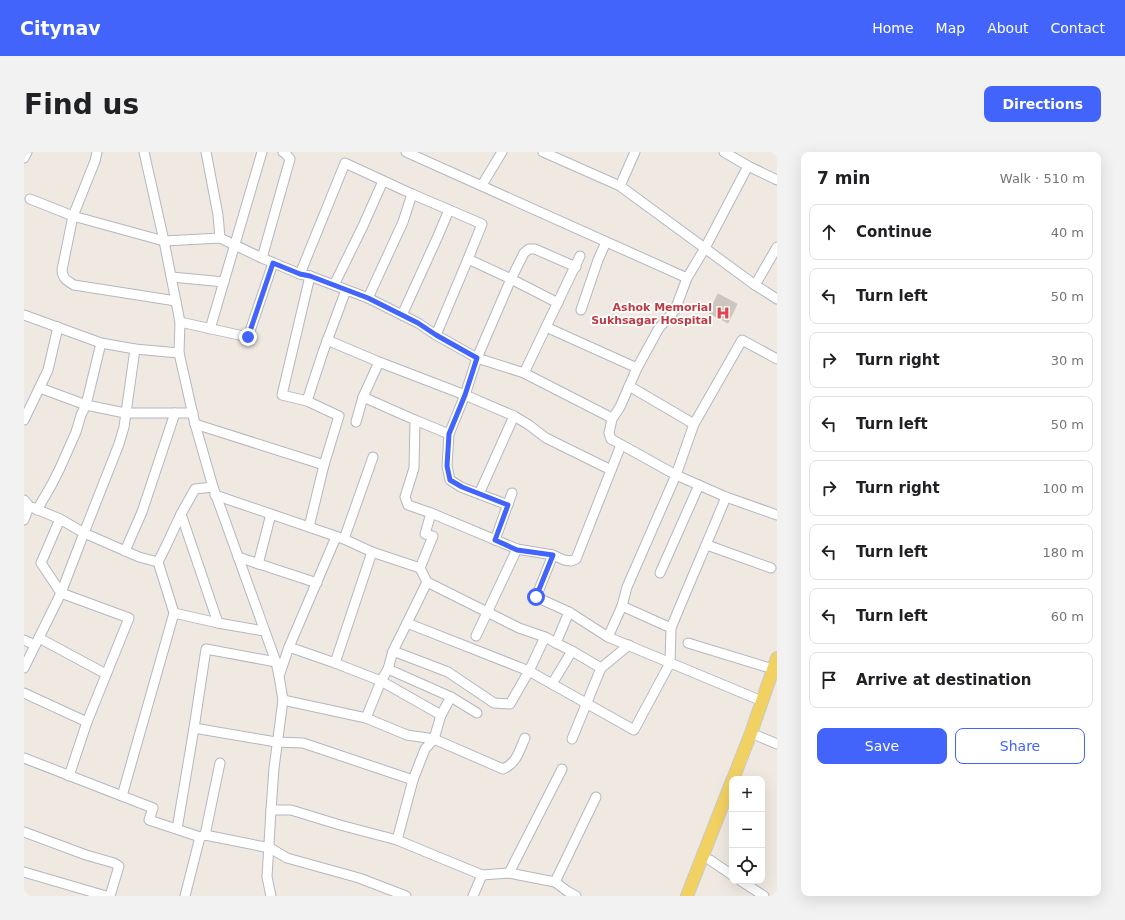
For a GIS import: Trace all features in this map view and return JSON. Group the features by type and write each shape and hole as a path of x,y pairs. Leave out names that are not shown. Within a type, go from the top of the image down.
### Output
{"main road":[{"path":"734,776 775,664"},
{"path":"742,776 777,681"},
{"path":"687,896 729,788"},
{"path":"695,896 729,810"}],"street":[{"path":"24,158 27,152"},
{"path":"97,152 95,161 73,216 62,276 74,285 176,300"},
{"path":"144,152 172,277 180,322 179,353 195,424 214,491 276,662 279,676 283,700 276,742 271,810 270,848 267,877 271,896"},
{"path":"206,152 218,215 220,238"},
{"path":"210,328 262,152"},
{"path":"262,258 290,159 283,152"},
{"path":"406,152 687,278"},
{"path":"482,185 502,152"},
{"path":"543,152 620,186 755,285 777,299"},
{"path":"620,186 635,152"},
{"path":"724,152 777,180"},
{"path":"300,274 344,163 482,224 436,335"},
{"path":"748,166 705,248 687,278 675,310 659,328 637,368 620,407 612,419 609,433 611,440 676,475 726,497 777,515"},
{"path":"334,285 383,181"},
{"path":"368,298 402,222 412,194"},
{"path":"30,199 73,216 164,241 220,238 300,274 310,276 368,298 418,323 477,358 524,373 612,419"},
{"path":"402,315 449,210"},
{"path":"581,310 598,260 606,242"},
{"path":"755,285 777,246"},
{"path":"508,505 462,487 450,480 447,466 449,434 465,395 477,358 511,279 524,253 529,249 535,249 576,267"},
{"path":"524,373 580,256"},
{"path":"468,259 558,303"},
{"path":"180,322 248,337 273,263"},
{"path":"309,527 324,464 339,416 307,401 282,395 310,276"},
{"path":"172,277 224,282"},
{"path":"307,401 327,340 346,290"},
{"path":"24,315 101,342 135,349 179,353"},
{"path":"24,420 48,370 58,327"},
{"path":"546,327 637,368"},
{"path":"327,340 514,416 546,438 611,470"},
{"path":"608,637 622,606 627,587 676,475 694,424 742,340 777,359"},
{"path":"24,520 30,505 52,484 76,432 81,415 86,405 101,342"},
{"path":"24,668 60,593 119,444 124,427 135,349"},
{"path":"356,422 363,397 379,362"},
{"path":"628,386 694,424"},
{"path":"40,388 86,405 125,413 193,413"},
{"path":"363,397 449,434"},
{"path":"125,551 142,512 175,413"},
{"path":"479,494 514,416"},
{"path":"415,420 414,468 405,497 408,506 431,513 517,550 553,555 564,560 571,561 576,559 621,445"},
{"path":"195,424 324,464"},
{"path":"279,676 289,647 317,583 340,538 373,457"},
{"path":"660,573 699,485"},
{"path":"122,796 174,613 158,562 195,489 214,491 271,514 340,538 372,552 420,568 427,582 519,628 545,637 602,668"},
{"path":"495,540 512,493"},
{"path":"407,623 529,671 634,730 670,663 671,628 726,497"},
{"path":"30,505 60,519 84,533 139,557 158,562"},
{"path":"420,568 433,536 425,534 431,513"},
{"path":"181,514 218,623"},
{"path":"258,564 271,514"},
{"path":"60,519 41,563 60,593 129,618 87,722 69,776"},
{"path":"706,545 771,568"},
{"path":"476,636 517,550"},
{"path":"335,663 372,552"},
{"path":"553,555 536,597 569,612 608,637 762,701"},
{"path":"238,557 317,583"},
{"path":"366,718 381,681 388,669 393,651 427,582"},
{"path":"622,606 671,628"},
{"path":"556,643 569,612"},
{"path":"174,613 264,631"},
{"path":"393,651 448,672 494,703 510,704 529,671 545,637"},
{"path":"24,640 37,642 106,674"},
{"path":"688,643 775,664"},
{"path":"572,739 602,668 629,645"},
{"path":"289,647 381,681 441,715"},
{"path":"177,829 206,649 276,662"},
{"path":"552,684 572,651"},
{"path":"388,669 451,697 477,712"},
{"path":"24,693 87,722"},
{"path":"397,840 413,780 425,749 434,739 441,715 451,697"},
{"path":"283,700 366,718 407,735 434,739 503,769 514,762 525,738"},
{"path":"194,728 276,742 303,744 413,780"},
{"path":"407,735 425,749"},
{"path":"758,736 777,744"},
{"path":"24,758 153,808 149,820 203,836 270,848 287,858 359,878 406,896"},
{"path":"185,896 203,836 220,763"},
{"path":"509,873 562,769"},
{"path":"555,882 596,797"},
{"path":"271,810 291,810 397,840 482,874 509,873 555,882 576,896"},
{"path":"24,832 119,866 110,896"},
{"path":"710,860 729,873"},
{"path":"24,872 106,896"},
{"path":"473,896 482,874"},
{"path":"746,884 764,896"}],"building":[{"path":"718,294 737,304 728,323 709,313"}],"place":[{"name":"Ashok Memorial Sukhsagar Hospital","path":"723,313"}],"route":[{"path":"248,337 273,263 368,298 418,323 477,358 465,395 449,434 447,466 450,480 462,487 508,505 495,540 517,550 553,555 536,597"}]}
